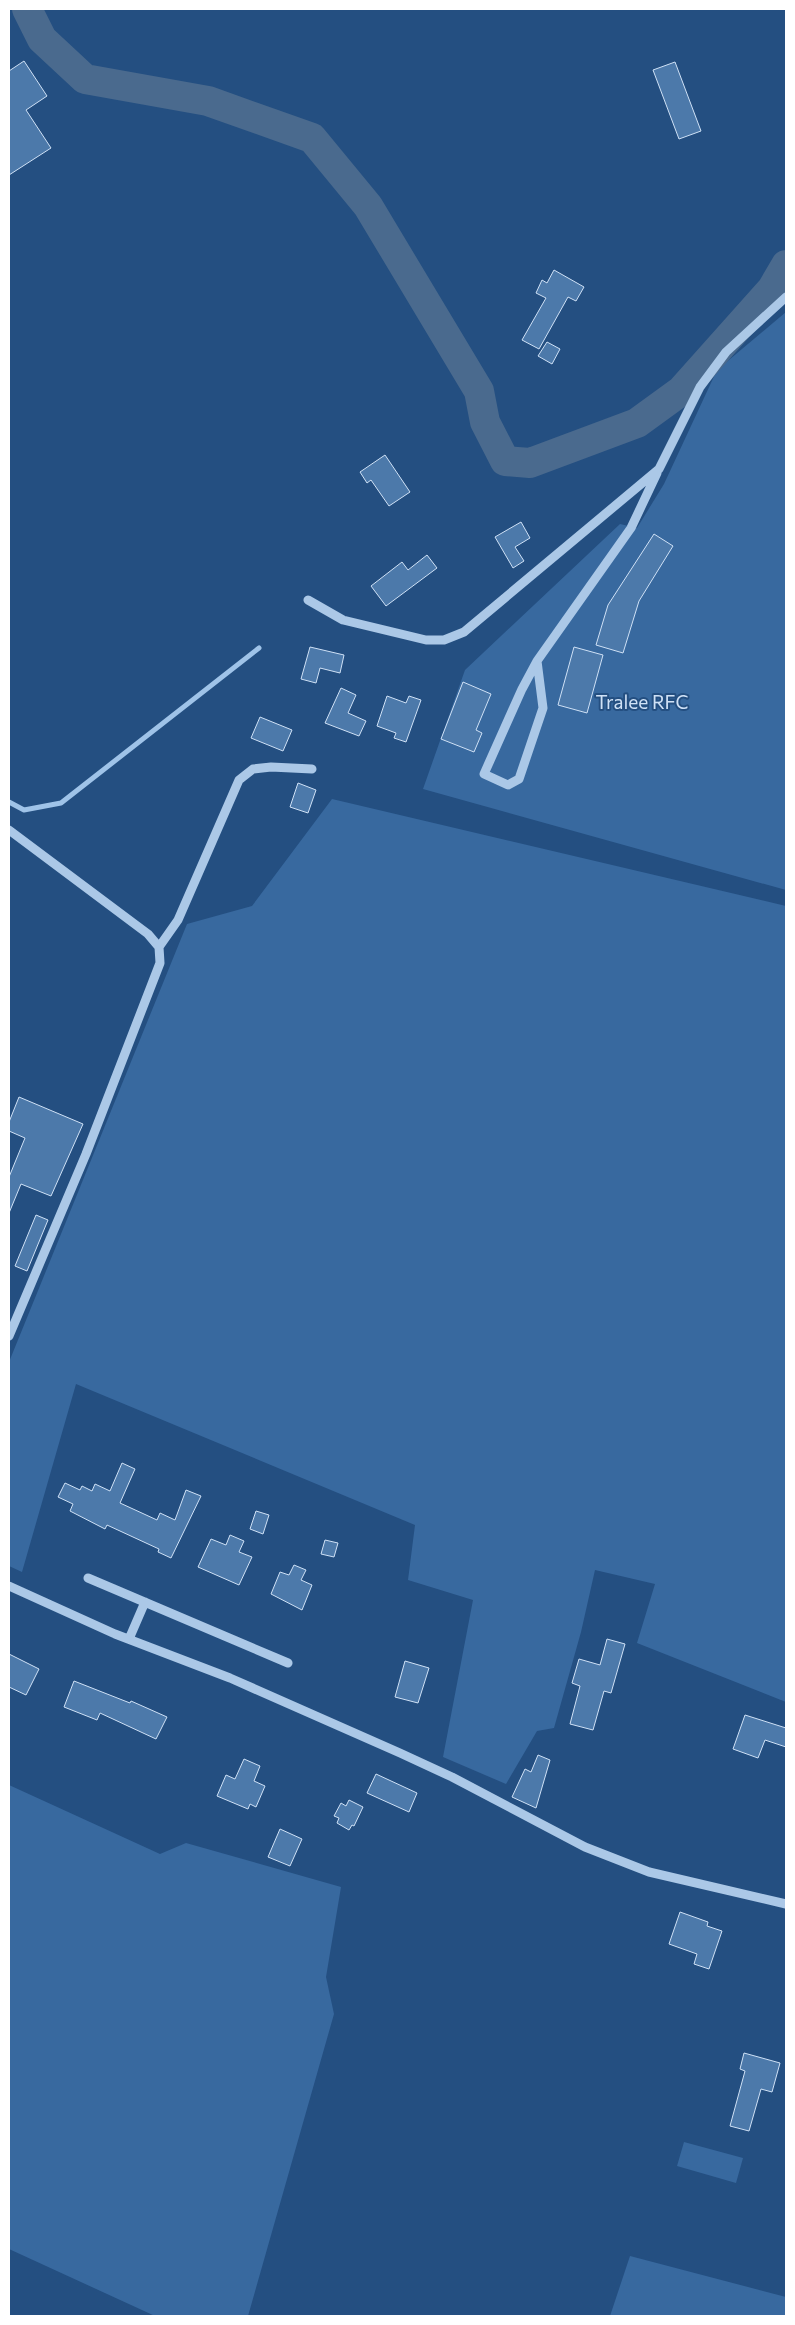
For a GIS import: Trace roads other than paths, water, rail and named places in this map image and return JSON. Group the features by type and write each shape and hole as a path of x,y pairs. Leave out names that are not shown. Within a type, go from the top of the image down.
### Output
{"street":[{"path":"537,661 543,708 518,779 508,785 484,774 522,689 537,661 632,528 700,387 726,352 786,297"},
{"path":"308,600 343,620 426,640 444,640 464,632 659,469"},
{"path":"159,947 178,920 239,780 253,769 271,767 312,768"},
{"path":"9,830 148,934 159,947 160,962 86,1154 9,1336"},
{"path":"88,1578 288,1663"},
{"path":"9,1586 129,1639 230,1678 400,1753 452,1777 585,1847 649,1872 786,1904"},
{"path":"129,1639 145,1602"}],"waterway":[{"path":"27,9 42,39 85,79 208,101 312,138 368,206 479,391 485,422 505,461 530,463 637,423 681,391 772,289 786,265"},
{"path":"9,802 24,810 61,803 259,648"}],"park label":[{"name":"Tralee RFC","path":"642,701"}]}
